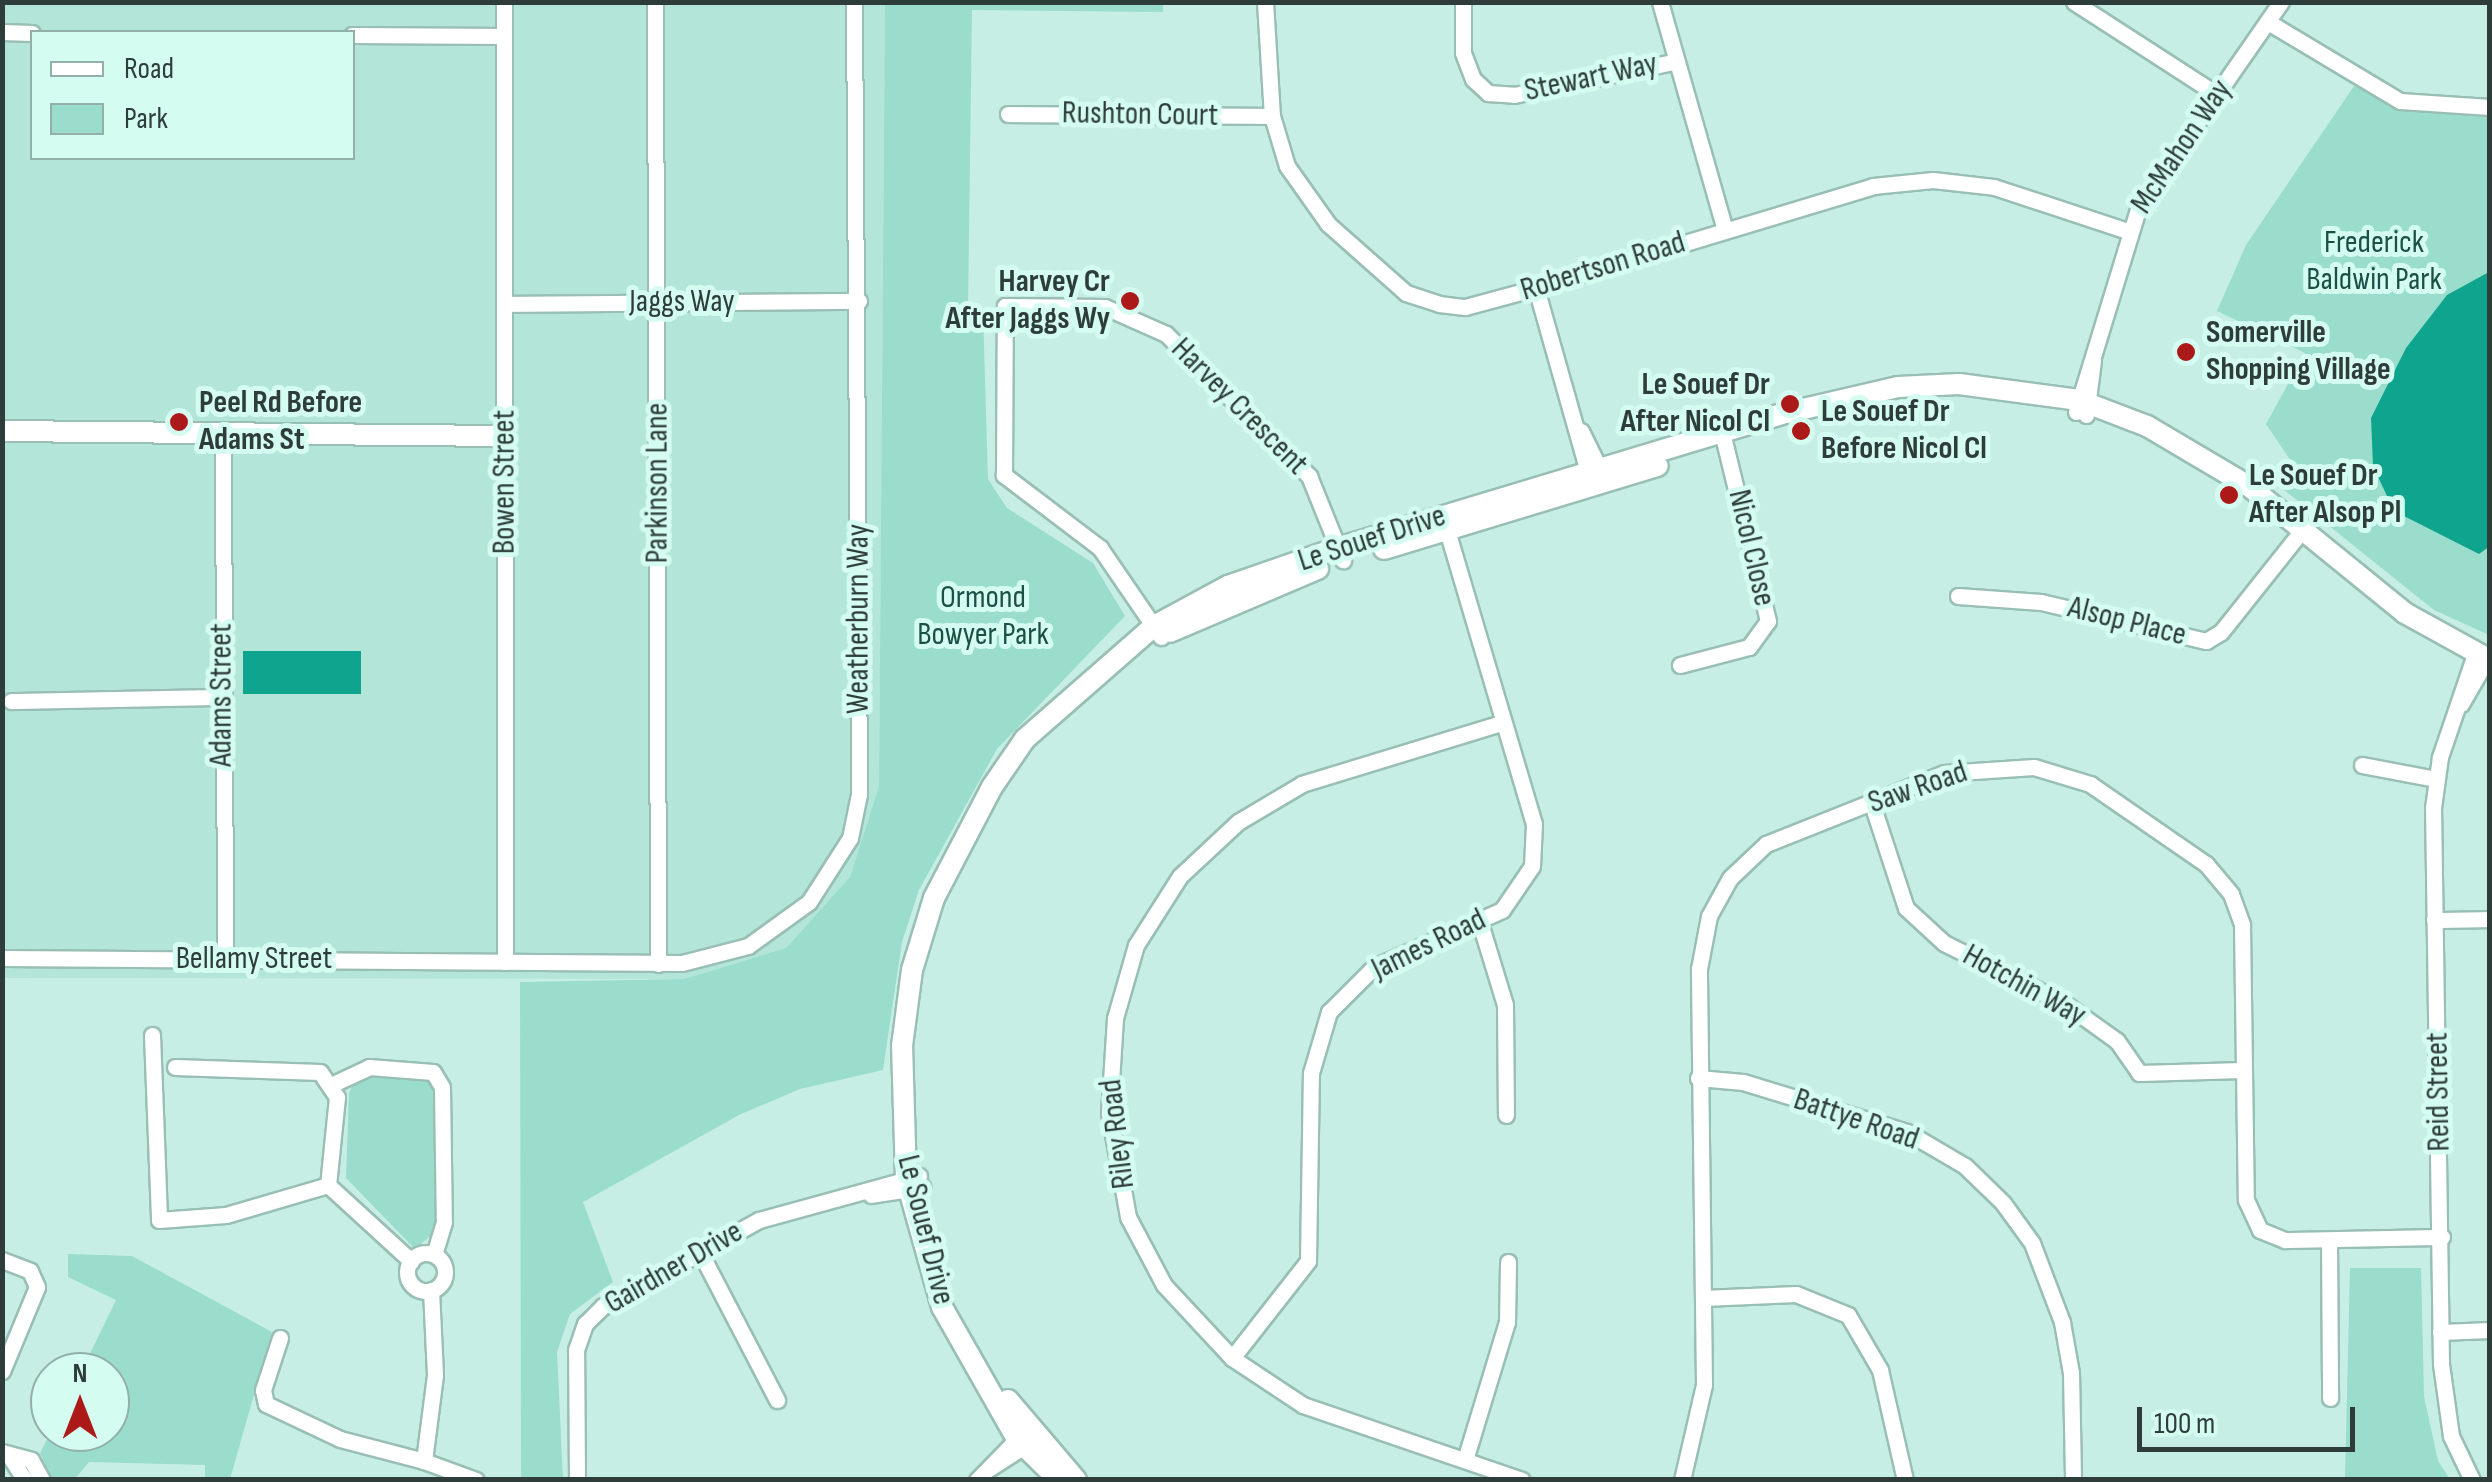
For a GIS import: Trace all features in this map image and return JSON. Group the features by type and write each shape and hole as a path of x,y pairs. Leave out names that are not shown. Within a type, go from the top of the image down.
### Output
{"street":[{"name":"Bowen Street","path":"504,2 505,962"},
{"name":"Parkinson Lane","path":"655,2 658,964"},
{"name":"Weatherburn Way","path":"505,962 658,964 726,956 771,933 809,902 850,838 859,794 859,301 854,2"},
{"name":"Robertson Road","path":"1266,2 1272,116 1287,166 1328,224 1406,294 1466,307 1872,186 1934,180 1994,187 2128,231"},
{"name":"Stewart Way","path":"1463,2 1464,53 1473,79 1488,94 1514,96 1674,62"},
{"path":"1660,2 1725,230"},
{"path":"2074,2 2216,94"},
{"name":"McMahon Way","path":"2083,408 2092,360 2128,231 2281,2"},
{"path":"2268,22 2400,101 2490,107"},
{"path":"2,32 30,33"},
{"path":"355,34 504,36"},
{"name":"Rushton Court","path":"1008,114 1272,116"},
{"path":"1536,288 1596,477"},
{"name":"Jaggs Way","path":"506,304 859,301"},
{"name":"Harvey Crescent","path":"1158,631 1100,548 1004,475 1006,306 1105,307 1166,334 1310,476 1341,554"},
{"name":"Le Souef Drive","path":"1059,1480 1026,1438 947,1286 914,1183 915,1039 942,909 1002,794 1062,717 1158,631 1341,554 1724,439 1924,396 1995,398 2083,408 2204,468 2299,534 2372,604 2482,664"},
{"path":"2,432 505,436"},
{"name":"Adams Street","path":"223,432 225,959"},
{"name":"Nicol Close","path":"1680,665 1749,647 1768,621 1724,439"},
{"name":"James Road","path":"1232,1358 1308,1261 1311,1073 1329,1012 1374,967 1480,923 1521,891 1534,852 1531,812 1500,724 1445,523"},
{"name":"Alsop Place","path":"1958,596 2041,602 2206,641 2221,632 2299,534"},
{"name":"Reid Street","path":"2472,1480 2450,1436 2440,1332 2442,1236 2434,920 2436,780 2461,704 2482,664"},
{"path":"11,700 222,697"},
{"name":"Riley Road","path":"1500,724 1302,784 1238,822 1180,876 1136,945 1115,1018 1109,1114 1128,1217 1164,1285 1232,1358 1303,1405 1522,1480"},
{"path":"2362,765 2436,780"},
{"name":"Saw Road","path":"1682,1480 1702,1404 1698,1078 1702,940 1721,891 1766,844 1944,773 2034,767 2090,784 2168,836 2231,894 2242,925 2246,1200 2260,1230 2285,1240 2442,1236"},
{"name":"Hotchin Way","path":"1872,804 1906,908 1944,943 2064,1003 2117,1041 2139,1073 2243,1070"},
{"path":"2434,920 2490,919"},
{"path":"1480,923 1500,976 1506,1115"},
{"name":"Bellamy Street","path":"2,958 505,962"},
{"path":"152,1035 158,1068 152,1135 159,1220 226,1214 328,1185"},
{"path":"174,1067 304,1068 333,1084 337,1097 328,1185"},
{"path":"333,1084 369,1067 434,1072 442,1087 444,1222 434,1255 444,1273 430,1290 435,1375 424,1461"},
{"name":"Battye Road","path":"1698,1078 1743,1082 1907,1132 1965,1166 2003,1204 2032,1243 2062,1322 2071,1374 2073,1480"},
{"name":"Gairdner Drive","path":"577,1480 576,1350 584,1324 603,1306 758,1220 914,1183"},
{"path":"328,1185 410,1261 410,1282 430,1290"},
{"path":"2329,1240 2330,1398"},
{"path":"700,1252 777,1400"},
{"path":"410,1261 434,1255"},
{"path":"2,1260 30,1271 37,1286 2,1371"},
{"path":"1466,1460 1507,1322 1508,1262"},
{"path":"1703,1298 1796,1294 1848,1315 1880,1370 1905,1480"},
{"path":"2440,1332 2490,1330"},
{"path":"280,1338 263,1390 266,1404 340,1440 424,1461 476,1480"},
{"path":"977,1480 1026,1438"},
{"name":"Le Souef Drive","path":"1026,1438 1076,1480"},
{"path":"5,1453 24,1480"},
{"path":"5,1453 31,1460 42,1480"}],"shaded area":[{"path":"3,3 885,3 879,786 850,877 786,948 684,979 3,978"},
{"path":"2489,272 2490,546 2479,554 2394,511 2373,466 2371,418 2406,348 2447,295"},
{"path":"243,651 361,651 361,694 243,694"}],"green space":[{"name":"Ormond Bowyer Park","path":"885,3 1163,3 1163,12 972,10 968,310 983,312 988,479 1007,508 1093,563 1125,616 997,749 919,890 902,942 883,1070 800,1089 739,1115 583,1202 613,1282 570,1314 557,1352 563,1479 521,1479 520,982 684,979 786,948 850,877 879,786"},
{"name":"Frederick Baldwin Park","path":"2354,86 2407,110 2489,111 2489,635 2434,610 2278,485 2293,464 2266,424 2305,353 2217,311 2246,245"},
{"path":"370,1073 431,1079 435,1089 436,1231 415,1249 346,1178 349,1093 356,1077"},
{"path":"68,1254 132,1256 272,1332 230,1479 205,1479 205,1465 89,1462 75,1479 52,1479 41,1452 130,1452 130,1352 91,1352 116,1300 68,1277"},
{"path":"2350,1268 2421,1268 2424,1396 2438,1461 2450,1479 2345,1479"}],"place":[{"name":"Harvey Cr After Jaggs Wy","path":"1130,301"},
{"name":"Somerville Shopping Village","path":"2186,352"},
{"name":"Le Souef Dr After Nicol Cl","path":"1790,404"},
{"name":"Peel Rd Before Adams St","path":"179,422"},
{"name":"Le Souef Dr Before Nicol Cl","path":"1801,431"},
{"name":"Le Souef Dr After Alsop Pl","path":"2229,495"}]}
